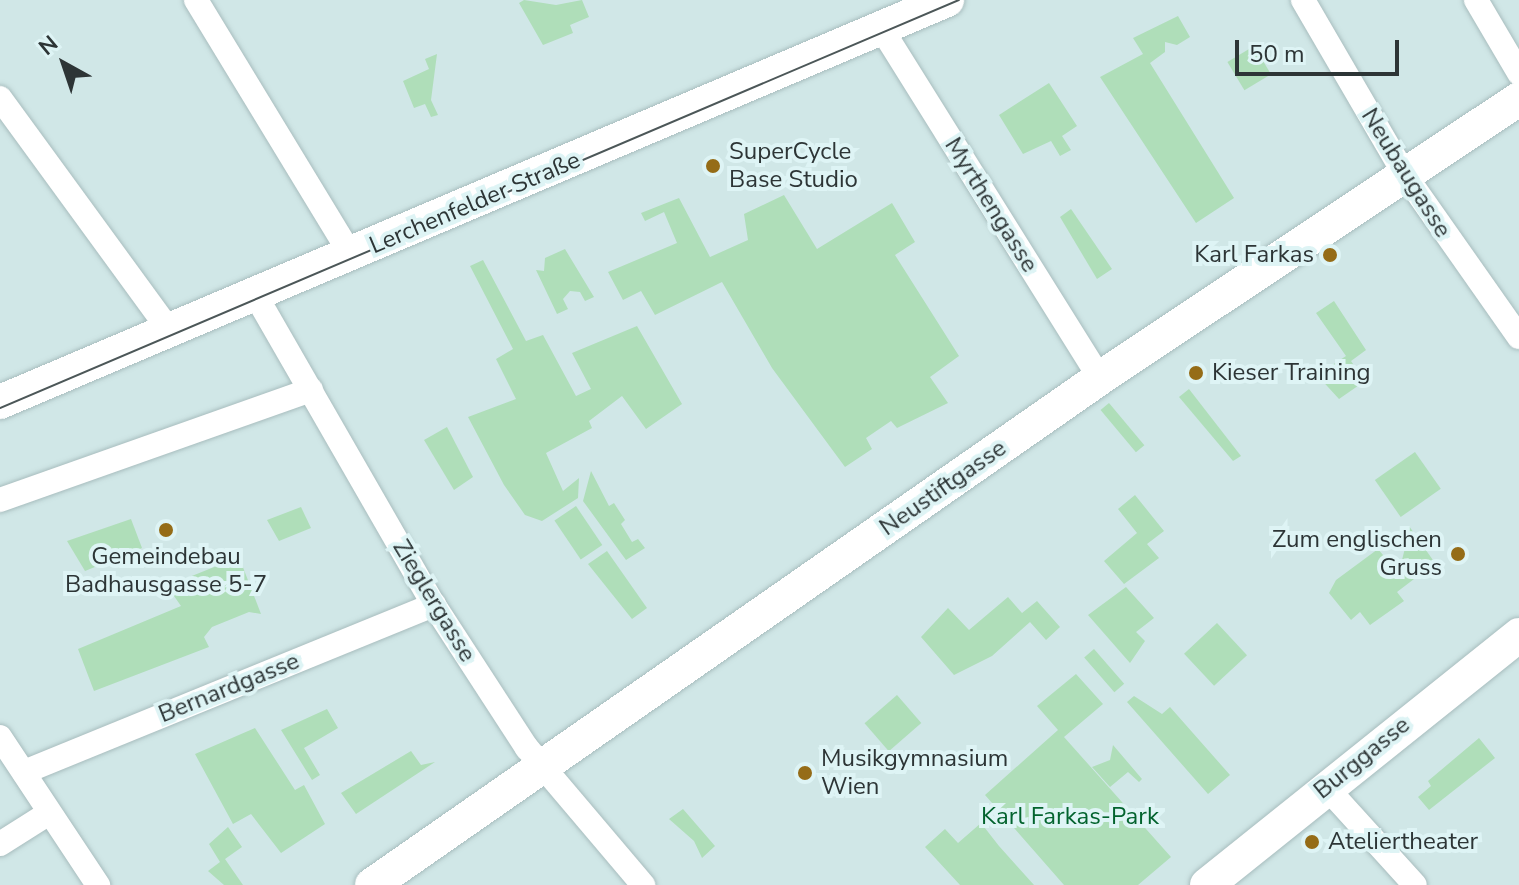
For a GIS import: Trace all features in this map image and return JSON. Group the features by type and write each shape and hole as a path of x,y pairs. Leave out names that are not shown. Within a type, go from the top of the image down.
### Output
{"main road":[{"name":"Lerchenfelder Straße","path":"0,402 883,31 947,0"},
{"name":"Neustiftgasse","path":"372,885 1100,378 1519,99"},
{"name":"Burggasse","path":"1207,885 1519,635"}],"street":[{"path":"196,0 351,255"},
{"name":"Neubaugasse","path":"1303,0 1405,175 1519,337"},
{"path":"1476,0 1519,73"},
{"name":"Myrthengasse","path":"883,31 1100,378"},
{"path":"0,98 169,330"},
{"name":"Zieglergasse","path":"256,296 434,605 542,769 643,885"},
{"path":"0,500 311,390"},
{"name":"Bernardgasse","path":"24,772 434,605"},
{"path":"0,737 98,885"},
{"path":"1326,787 1415,885"},
{"path":"0,844 49,813"}],"green space":[{"path":"524,0 556,5 582,0 589,17 570,25 573,33 543,45 519,3"},
{"path":"1178,16 1190,37 1177,45 1165,42 1165,52 1150,63 1234,198 1196,223 1100,77 1143,54 1133,38"},
{"path":"1254,46 1271,74 1244,90 1227,62"},
{"path":"437,54 431,100 438,115 431,117 425,104 414,108 403,81 429,69 425,59"},
{"path":"1049,83 1077,126 1062,136 1071,150 1060,156 1051,141 1023,154 999,115"},
{"path":"784,195 817,249 892,203 915,242 895,255 959,356 930,377 948,403 897,428 891,421 866,438 872,449 845,467 772,368 722,282 655,315 641,291 623,300 608,272 677,243 664,212 645,221 641,213 679,198 710,257 748,240 744,214"},
{"path":"1071,209 1112,269 1097,279 1060,217"},
{"path":"565,249 594,297 585,301 580,292 570,291 563,299 568,309 557,314 536,270 544,271 545,258"},
{"path":"483,260 526,341 543,335 576,396 591,389 572,353 637,326 682,404 646,429 622,396 589,421 592,428 546,453 563,491 579,478 578,498 542,521 525,515 504,485 468,417 516,399 496,359 513,349 470,266"},
{"path":"1334,301 1366,350 1351,361 1365,381 1339,399 1317,375 1346,356 1316,313"},
{"path":"1189,389 1241,456 1233,461 1179,397"},
{"path":"1109,403 1144,445 1136,452 1101,410"},
{"path":"447,427 473,477 454,490 424,440"},
{"path":"1415,452 1441,489 1401,517 1375,480"},
{"path":"591,471 609,506 614,503 625,520 621,524 632,542 638,539 645,548 626,560 583,501"},
{"path":"1135,495 1164,531 1147,544 1159,558 1124,584 1104,561 1137,533 1118,509"},
{"path":"576,506 602,545 581,560 554,521"},
{"path":"301,507 311,528 279,541 267,520"},
{"path":"131,519 142,548 85,571 67,541"},
{"path":"1409,526 1435,563 1397,592 1404,601 1370,625 1360,612 1351,620 1329,593 1336,580 1378,549 1388,561 1402,560 1406,544 1398,534"},
{"path":"607,551 647,608 632,619 588,564"},
{"path":"239,557 261,614 249,612 212,627 204,637 209,647 94,691 78,649 181,606 167,586"},
{"path":"1126,587 1154,618 1136,632 1145,641 1130,663 1088,615"},
{"path":"1008,597 1022,613 1037,601 1060,627 1046,640 1030,622 992,656 954,675 921,637 948,608 969,630"},
{"path":"1217,623 1247,655 1214,686 1184,654"},
{"path":"1094,649 1124,684 1114,692 1084,658"},
{"name":"Karl Farkas-Park","path":"1076,674 1103,704 1064,737 1171,857 1138,885 1064,885 985,795 1058,730 1037,706"},
{"path":"897,695 921,723 889,751 865,723"},
{"path":"1134,696 1162,714 1170,707 1230,775 1208,794 1127,702"},
{"path":"327,709 338,728 304,748 320,775 312,780 281,730"},
{"path":"255,728 295,790 304,785 325,824 281,853 251,814 233,824 195,754"},
{"path":"1479,738 1495,758 1429,810 1418,797 1431,786 1428,781"},
{"path":"1113,745 1142,779 1139,782 1128,772 1110,787 1092,767 1110,760"},
{"path":"411,751 421,765 435,762 356,814 341,793"},
{"path":"683,809 715,846 702,858 694,841 669,819"},
{"path":"981,823 1034,885 960,885 925,847 945,829 958,843"},
{"path":"228,827 242,847 225,859 243,885 224,885 208,871 220,862 209,844"}],"tram line":[{"path":"0,408 959,0"}],"place":[{"name":"SuperCycle Base Studio","path":"713,166"},
{"name":"Karl Farkas","path":"1330,255"},
{"name":"Kieser Training","path":"1196,373"},
{"name":"Gemeindebau Badhausgasse 5-7","path":"166,530"},
{"name":"Zum englischen Gruss","path":"1458,554"},
{"name":"Musikgymnasium Wien","path":"805,773"},
{"name":"Ateliertheater","path":"1312,842"}]}
